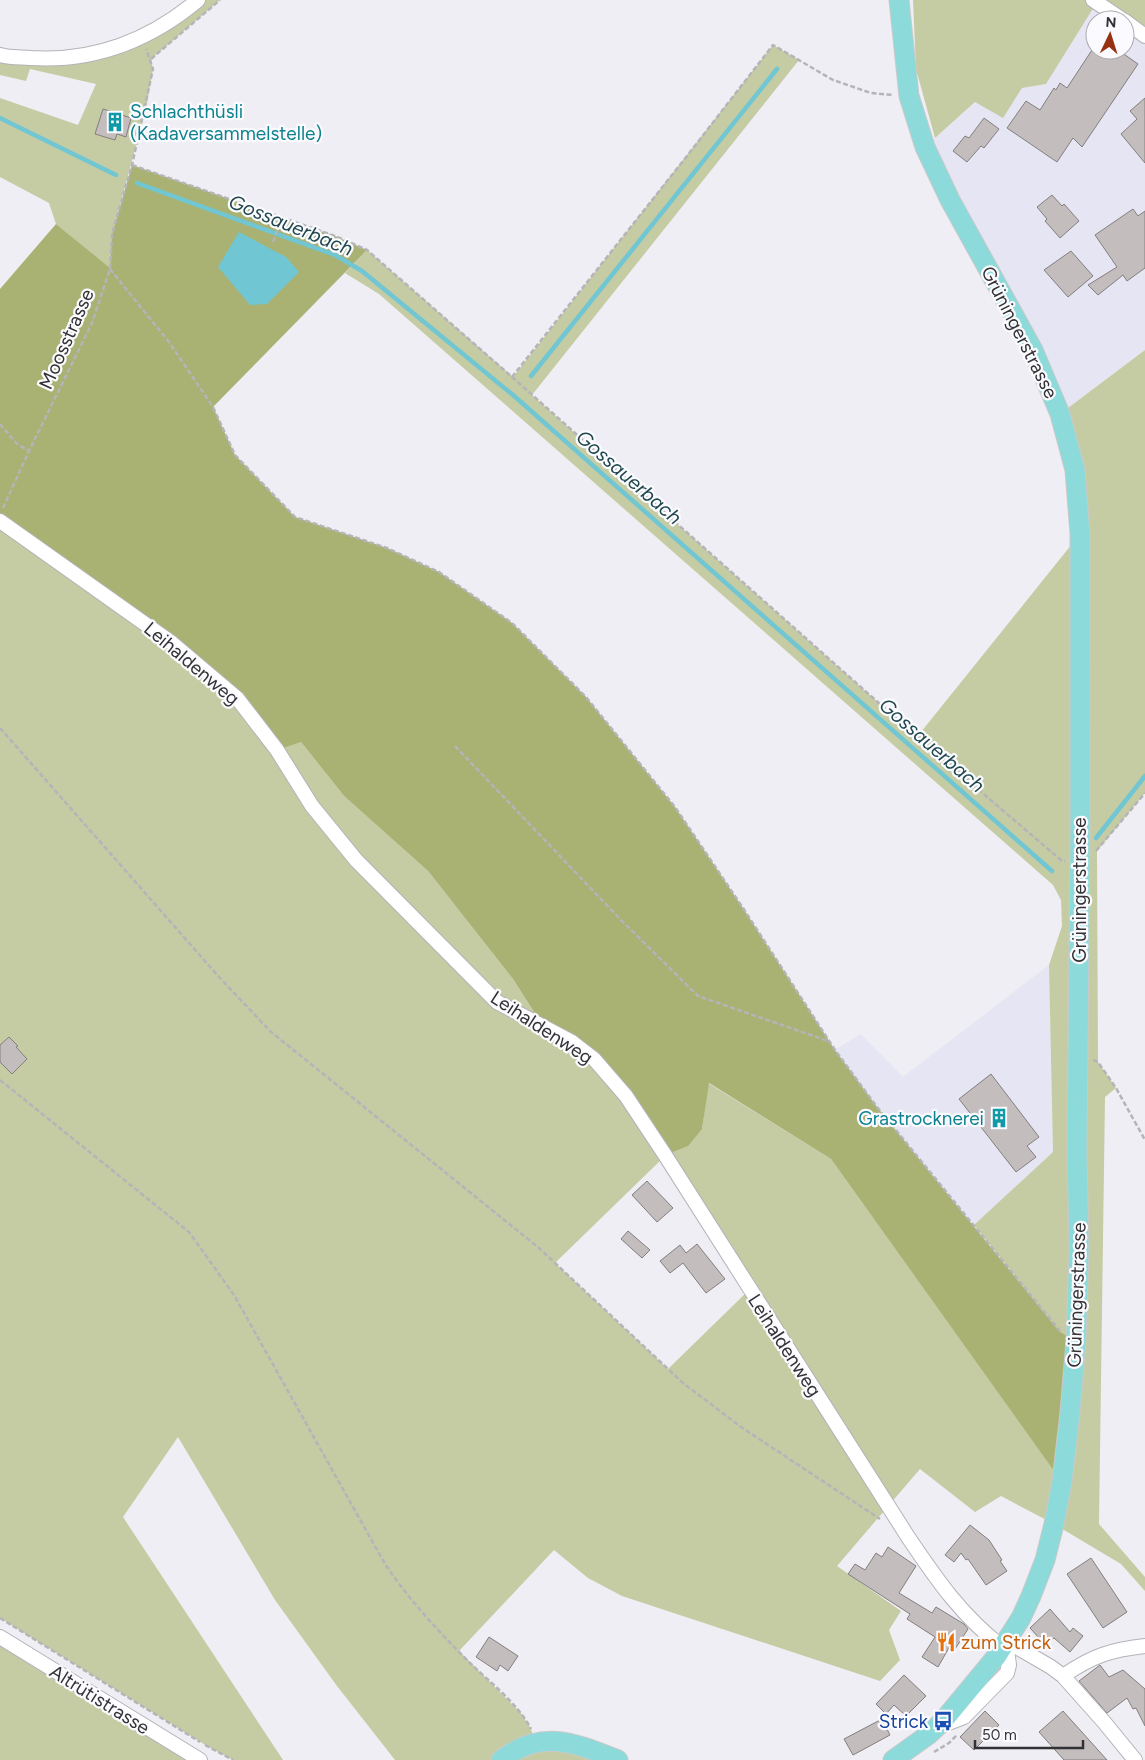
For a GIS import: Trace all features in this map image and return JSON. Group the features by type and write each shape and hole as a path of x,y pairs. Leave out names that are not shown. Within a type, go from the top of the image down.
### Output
{"main road":[{"name":"Grüningerstrasse","path":"893,1760 936,1728 983,1674 1004,1644 1031,1596 1050,1542 1062,1482 1076,1341 1079,1251 1080,534 1075,470 1060,414 1033,350 950,200 925,147 909,96 899,0"},
{"path":"501,1760 517,1749 536,1742 565,1741 579,1744 618,1760"}],"street":[{"path":"0,55 49,59 77,57 125,45 160,28 198,0"},
{"path":"1093,0 1108,10"},
{"name":"Leihaldenweg","path":"0,521 172,643 237,698 277,750 312,806 356,860 497,1002 572,1042 594,1059 626,1096 665,1155 946,1592 966,1616 1004,1644 1052,1667 1063,1676 1135,1760"},
{"name":"Altrütistrasse","path":"0,1637 200,1760"},
{"path":"1063,1676 1082,1663 1099,1655 1145,1646"}],"path":[{"name":"Moosstrasse","path":"0,515 29,451 92,323 110,269 112,234 132,165 153,69 150,59 220,0"},
{"path":"512,377 773,45 833,80 872,93 909,96"},
{"path":"132,165 334,236 367,250 1062,862"},
{"path":"273,242 282,218"},
{"path":"110,269 169,342 213,407 235,455 295,517 387,548 438,572 512,623 586,697 675,807 829,1041 877,1107 1059,1331 1076,1341"},
{"path":"0,424 16,442 29,451"},
{"path":"0,728 219,977 270,1032 539,1248 683,1383 741,1427 885,1522"},
{"path":"455,746 620,919 698,996 829,1041"},
{"path":"1097,851 1145,793"},
{"path":"1078,1052 1098,1062 1116,1088 1145,1140"},
{"path":"0,1080 189,1232 234,1295 385,1564 410,1597 458,1651 520,1712 530,1727 536,1742"},
{"path":"0,1618 207,1746 233,1760"}],"shaded area":[{"path":"1097,2 1109,10 1092,10"},
{"path":"1085,21 1085,60 1135,60 1135,28 1145,36 1145,350 1060,414 925,147 976,102 1003,117 1022,88 1046,84"},
{"path":"1049,965 1053,1152 974,1225 877,1107 835,1050 861,1034 903,1077"}],"green space":[{"path":"198,0 220,0 151,59 153,69 146,109 112,234 110,269 56,224 49,203 0,177 0,98 78,125 96,84 30,69 26,81 0,75 0,46 6,56 103,51"},
{"path":"913,0 1145,0 1145,36 1135,29 1135,10 1108,10 1097,2 1092,10 1085,10 1085,21 1046,84 1022,88 1003,118 975,102 935,138 916,69"},
{"path":"773,45 799,60 532,395 917,737 1080,534 1060,414 1145,350 1145,793 1097,851 1098,1062 1116,1088 1105,1097 1099,1524 1145,1577 1145,1591 1121,1564 1054,1524 1001,1496 975,1512 920,1469 837,1566 901,1611 889,1630 900,1660 880,1681 622,1596 588,1578 554,1550 459,1651 520,1712 530,1727 536,1742 618,1760 395,1760 337,1686 275,1600 178,1437 123,1517 283,1760 233,1760 207,1746 0,1618 0,521 301,742 344,796 428,871 513,979 543,1026 702,1129 708,1083 831,1159 1062,1481 1076,1341 1059,1331 974,1225 1053,1152 1049,965 1062,926 1061,900 1053,885 379,294 345,273 367,250 513,377","holes":["665,1156 750,1289 668,1369 555,1263"]},
{"path":"132,165 335,236 367,250 213,407 235,455 295,517 387,548 439,572 512,623 586,697 675,807 835,1050 877,1107 1059,1331 1076,1341 1062,1482 831,1159 709,1083 702,1129 688,1146 665,1155 594,1059 543,1026 513,979 428,871 344,796 301,742 277,750 237,698 0,521 0,289 56,224 110,268 112,234"},
{"path":"0,1636 201,1760 0,1760"}],"water":[{"path":"239,232 286,257 299,272 267,304 250,305 218,267"}],"building":[{"path":"1085,60 1132,60 1138,64 1082,147 1073,138 1057,162 1007,128 1026,101 1040,110 1054,88 1056,90 1060,83 1067,88"},
{"path":"1145,98 1145,163 1121,134 1137,119 1130,111"},
{"name":"Schlachthüsli (Kadaversammelstelle)","path":"103,109 131,118 126,137 117,134 115,140 95,134"},
{"path":"984,118 999,129 984,148 981,146 967,162 953,151 965,136 969,138"},
{"path":"1052,195 1062,206 1064,204 1079,221 1060,238 1045,221 1047,219 1037,207"},
{"path":"1133,209 1138,216 1145,211 1145,268 1127,281 1123,275 1098,295 1088,285 1117,267 1095,235"},
{"path":"1071,251 1093,276 1068,297 1044,270"},
{"path":"9,1037 27,1059 12,1074 0,1062 0,1045"},
{"name":"Grastrocknerei","path":"991,1074 1039,1137 1027,1146 1036,1157 1016,1172 959,1099"},
{"path":"647,1181 673,1208 657,1222 632,1195"},
{"path":"628,1231 650,1250 642,1258 621,1239"},
{"path":"697,1244 725,1279 706,1293 683,1263 670,1273 660,1261 680,1245 686,1253"},
{"path":"970,1525 989,1540 1007,1571 986,1585 968,1559 966,1560 961,1553 954,1562 945,1555"},
{"path":"888,1547 916,1566 899,1593 932,1613 936,1607 964,1624 968,1629 955,1649 950,1646 938,1667 922,1657 935,1637 907,1619 910,1614 848,1574 855,1564 865,1570 876,1553 882,1557"},
{"path":"1091,1558 1127,1612 1103,1628 1067,1574"},
{"path":"1050,1609 1070,1632 1073,1628 1083,1636 1070,1652 1054,1638 1048,1643 1041,1636 1039,1638 1030,1628"},
{"path":"489,1637 518,1656 508,1671 500,1665 497,1671 476,1657"},
{"path":"1100,1665 1109,1677 1123,1670 1145,1689 1145,1726 1136,1708 1133,1709 1127,1698 1107,1713 1079,1681"},
{"path":"904,1675 926,1696 906,1716 894,1705 886,1714 876,1704"},
{"path":"985,1711 999,1725 974,1750 960,1737"},
{"path":"1063,1711 1107,1760 1064,1760 1039,1732"},
{"path":"882,1719 890,1735 853,1755 844,1739"}],"waterway":[{"path":"531,376 777,69"},
{"name":"Gossauerbach","path":"0,118 116,175"},
{"name":"Gossauerbach","path":"137,183 335,255 362,271 513,395 1052,871"},
{"name":"Gossauerbach","path":"1096,838 1145,776"}],"place":[{"name":"Schlachthüsli (Kadaversammelstelle)","path":"115,122"},
{"name":"Grastrocknerei","path":"999,1118"},
{"name":"zum Strick","path":"946,1642"},
{"name":"Strick","path":"943,1721"}]}
